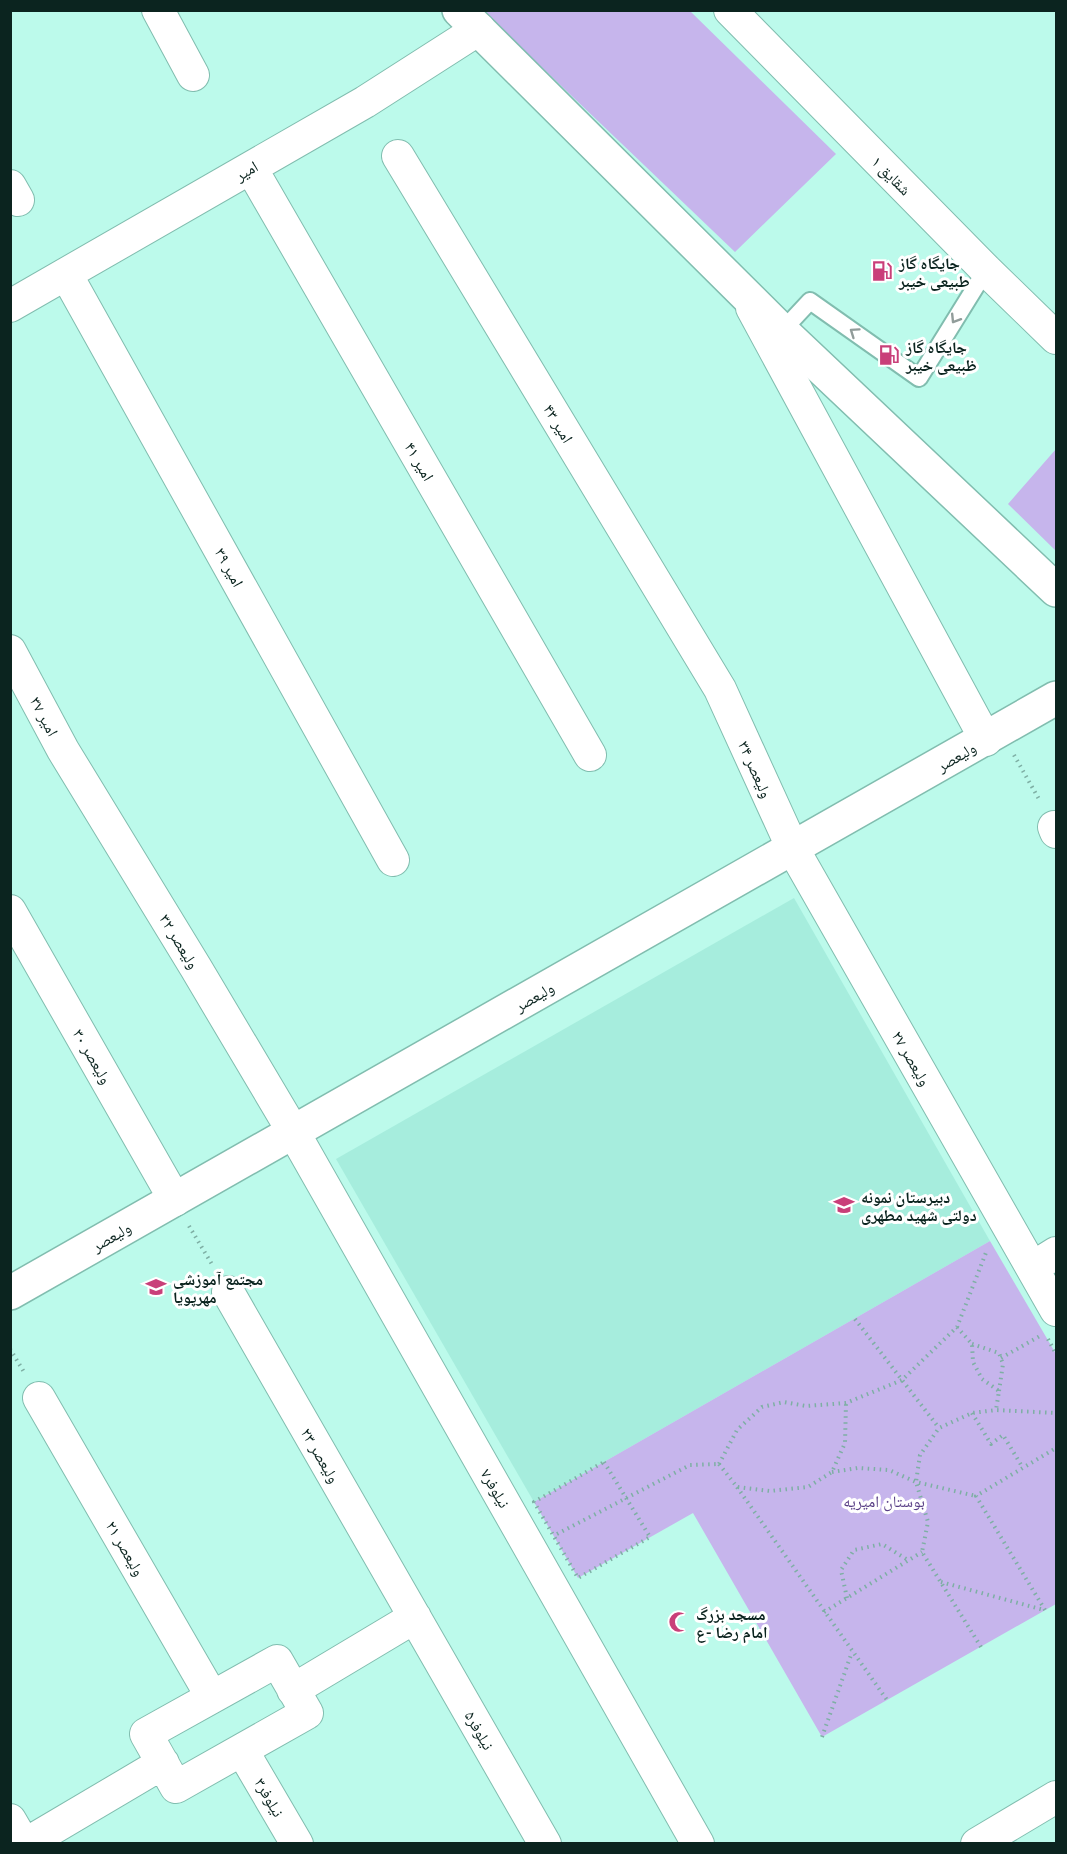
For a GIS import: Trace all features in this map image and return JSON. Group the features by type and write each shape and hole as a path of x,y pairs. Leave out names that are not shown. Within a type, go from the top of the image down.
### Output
{"street":[{"path":"158,10 193,75"},
{"name":"شقایق ۱","path":"730,10 1056,338"},
{"path":"469,20 745,295 1056,590"},
{"name":"امیر","path":"10,306 365,102 469,20"},
{"name":"امیر ۴۳","path":"398,156 720,689"},
{"name":"امیر ۴۱","path":"251,168 590,755"},
{"name":"امیر ۳۹","path":"66,274 393,860"},
{"path":"745,295 993,735"},
{"name":"امیر ۳۷","path":"10,651 63,750"},
{"name":"ولیعصر ۳۴","path":"720,689 793,849"},
{"name":"ولیعصر","path":"10,1293 1056,698"},
{"name":"ولیعصر ۳۲","path":"63,750 294,1133"},
{"name":"ولیعصر ۲۷","path":"793,849 1013,1235 1044,1260 1050,1322"},
{"name":"ولیعصر ۳۰","path":"10,911 175,1200"},
{"name":"نیلوفر۷","path":"294,1133 698,1844"},
{"name":"ولیعصر ۲۳","path":"228,1293 415,1617"},
{"name":"ولیعصر ۲۱","path":"39,1398 212,1697"},
{"path":"293,1690 415,1617"},
{"name":"نیلوفر۵","path":"415,1617 545,1844"},
{"path":"277,1661 293,1690 307,1713 176,1787 146,1734 277,1661"},
{"name":"نیلوفر۳","path":"242,1750 297,1844"},
{"path":"10,1820 25,1844 163,1763"},
{"path":"976,1844 1056,1797"}],"lane":[{"path":"783,331 810,300 919,378 986,270"}],"path":[{"path":"993,735 1055,830"},
{"path":"175,1200 228,1293"},
{"path":"719,1464 737,1430 762,1407 784,1402 806,1406 846,1403 902,1380 957,1327 990,1241 1013,1235"},
{"path":"855,1319 939,1428"},
{"path":"1001,1358 1050,1322"},
{"path":"957,1327 972,1344 999,1353 1003,1364 996,1410"},
{"path":"972,1344 974,1362 982,1379 999,1391"},
{"path":"831,1472 845,1443 846,1403"},
{"path":"981,1647 922,1552 928,1522 916,1482 920,1455 939,1428 972,1413 996,1410 1056,1413"},
{"path":"972,1413 991,1444 1003,1435 1023,1468"},
{"path":"737,1487 770,1491 808,1487 831,1472 858,1468 889,1470 916,1482 976,1496 1056,1448"},
{"path":"604,1462 626,1499 650,1537 578,1578 534,1502 604,1462"},
{"path":"719,1464 887,1700"},
{"path":"554,1536 690,1465 719,1464"},
{"path":"940,1581 1045,1610 976,1496"},
{"path":"848,1598 841,1570 854,1550 882,1544 908,1560"},
{"path":"824,1612 922,1552"},
{"path":"822,1737 852,1651"}],"shaded area":[{"path":"794,898 990,1241 534,1502 336,1159"}],"green space":[{"path":"483,11 690,11 836,154 735,252"},
{"path":"1056,449 1056,551 1008,504"},
{"name":"بوستان امیریه","path":"990,1241 1056,1354 1056,1604 822,1737 693,1513 578,1578 534,1502"}],"place":[{"name":"جایگاه گاز طبیعی خیبر","path":"882,271"},
{"name":"جایگاه گاز ظبیعی خیبر","path":"889,355"},
{"name":"دبیرستان نمونه دولتی شهید مطهری","path":"844,1205"},
{"name":"مجتمع آموزشی مهرپویا","path":"156,1287"},
{"name":"مسجد بزرگ امام رضا -ع","path":"679,1622"}]}
